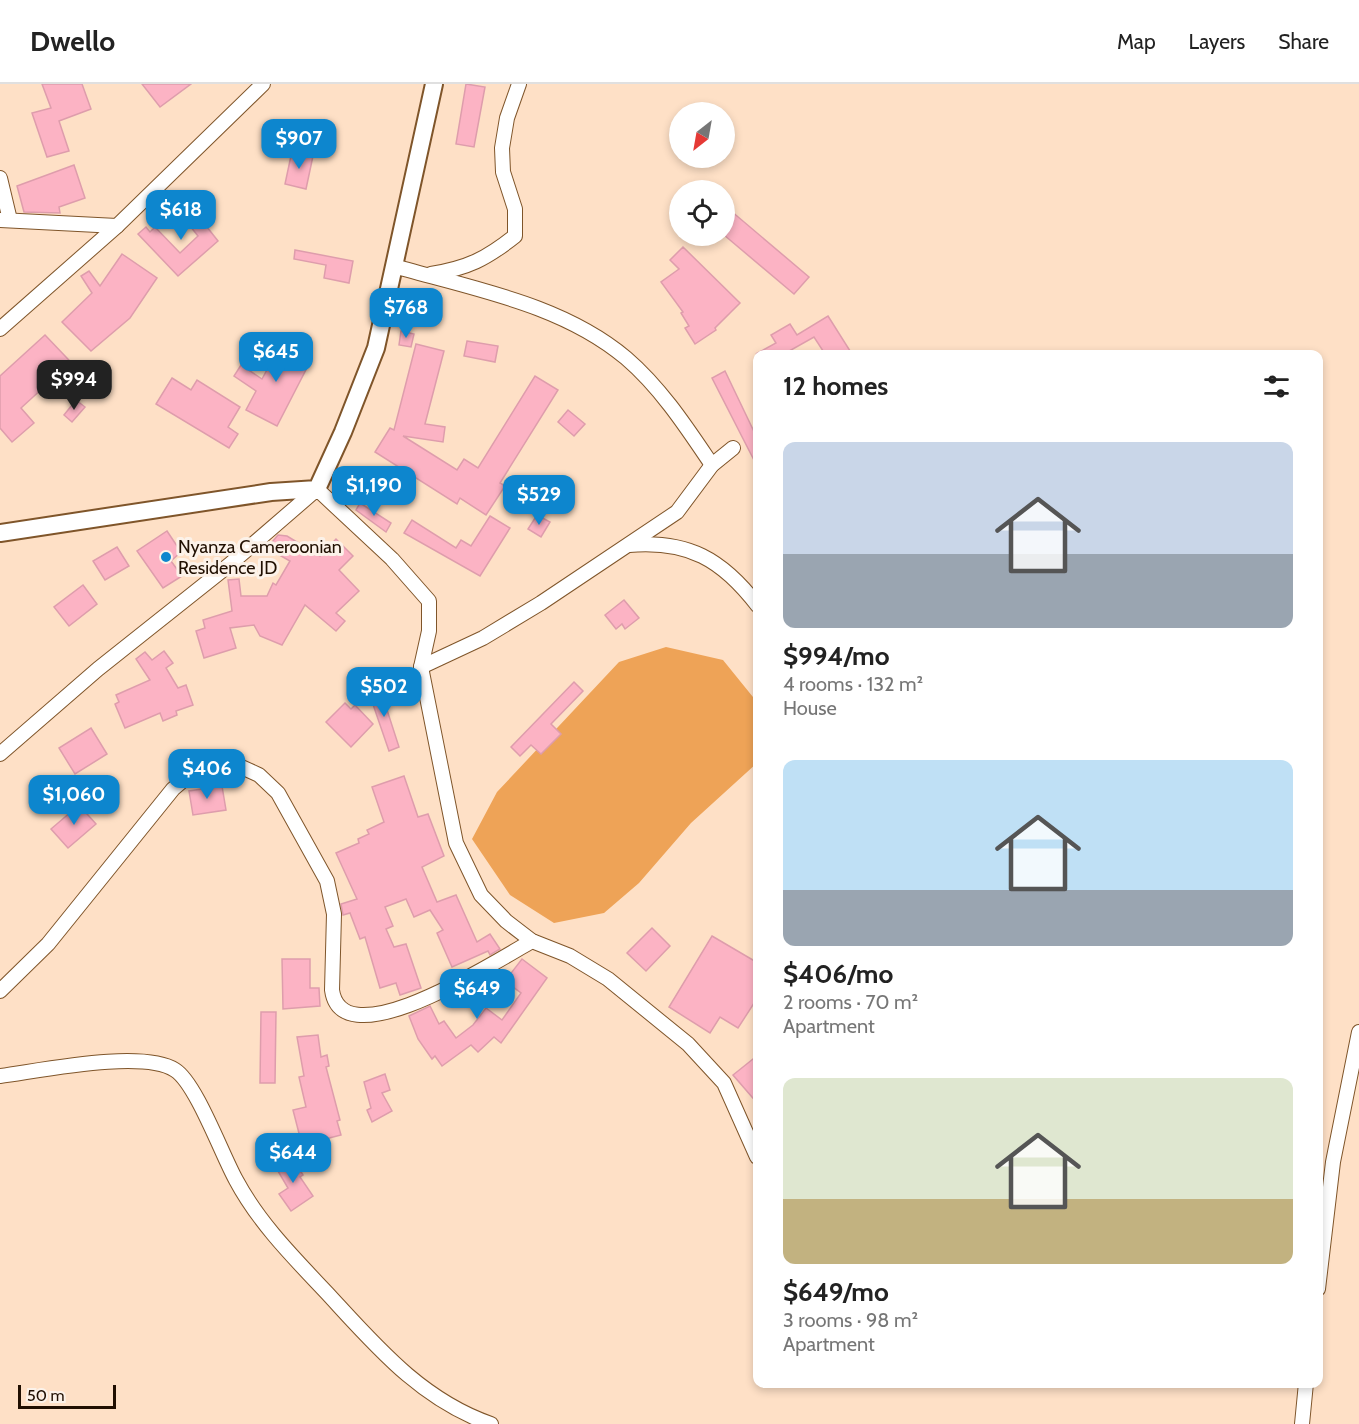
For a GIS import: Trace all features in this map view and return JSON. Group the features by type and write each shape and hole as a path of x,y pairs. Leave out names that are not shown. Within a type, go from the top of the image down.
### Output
{"main road":[{"path":"0,534 271,492 316,489 343,432 376,348 434,84"}],"street":[{"path":"0,329 117,225 263,84"},
{"path":"426,275 457,270 486,259 515,236 515,208 503,172 502,148 507,118 519,84"},
{"path":"0,178 5,220 117,225"},
{"path":"394,266 556,315 591,333 627,359 676,413 712,465"},
{"path":"421,668 483,638 677,512 712,465 733,448"},
{"path":"0,754 98,669 229,565 316,489 392,559 429,601 429,631 421,668 456,843 481,895 506,921 532,941 570,956 608,979 688,1044 724,1083 753,1148"},
{"path":"628,545 653,543 689,548 720,567 744,588 753,600"},
{"path":"0,991 48,944 172,789 193,772 212,765 237,765 259,775 278,793 315,857 327,881 334,914 332,990 334,1002 341,1010 373,1016 405,1008 532,941"},
{"path":"1323,1246 1333,1162 1359,1032"},
{"path":"0,1076 74,1065 136,1062 174,1069 192,1088 221,1153 253,1209 293,1257 390,1361 446,1404 491,1424"},
{"path":"1302,1424 1306,1388"}],"shaded area":[{"path":"666,647 723,660 753,697 753,767 691,823 639,883 604,913 554,923 510,895 472,839 497,792 619,662"}],"building":[{"path":"42,84 82,84 91,109 59,121 69,151 47,157 32,113 51,108"},
{"path":"142,84 191,84 160,107"},
{"path":"466,84 485,87 474,147 456,144"},
{"path":"292,151 313,156 306,189 285,184"},
{"path":"74,165 85,198 59,207 60,213 24,212 17,186"},
{"path":"184,198 218,241 178,276 138,234 146,227 150,232 155,227 180,253 198,236 174,206"},
{"path":"735,214 809,277 794,294 735,244"},
{"path":"683,247 740,303 715,328 716,330 695,344 685,328 689,326 681,313 683,312 661,282 679,269 670,260"},
{"path":"295,250 353,261 349,283 324,278 326,265 294,259"},
{"path":"122,254 157,278 130,318 91,351 62,322 92,293 81,276 89,271 100,286"},
{"path":"828,316 849,350 822,350 814,337 791,350 763,350 776,343 771,335 790,324 797,335"},
{"path":"401,331 414,334 411,347 399,345"},
{"path":"45,335 85,377 68,391 56,376 21,408 34,423 12,442 0,428 0,376"},
{"path":"467,341 498,346 495,362 464,356"},
{"path":"282,342 312,358 277,426 246,410 256,391 234,376 241,365 262,379"},
{"path":"416,344 444,351 425,424 445,427 443,442 403,436 457,470 464,459 478,468 535,376 558,390 500,483 505,486 486,515 460,498 457,504 375,452 390,428 394,430"},
{"path":"725,371 753,430 753,458 712,378"},
{"path":"172,378 191,390 197,380 240,407 228,427 238,434 229,448 156,404"},
{"path":"76,400 85,407 72,422 64,415"},
{"path":"568,410 585,424 574,436 558,422"},
{"path":"360,503 391,523 386,532 356,510"},
{"path":"537,515 550,522 541,537 528,529"},
{"path":"490,516 510,528 480,576 404,533 412,520 456,548 461,540 471,546"},
{"path":"167,531 181,552 171,561 182,576 163,588 137,551"},
{"path":"278,535 287,536 320,556 336,539 353,556 339,570 359,591 336,613 345,621 336,631 305,605 282,645 260,636 254,625 230,628 236,648 204,658 196,631 205,628 203,620 232,611 228,580 239,579 241,596 267,596 273,583 276,585 290,561 267,548"},
{"path":"117,547 129,566 105,580 93,561"},
{"path":"83,585 97,604 69,626 54,607"},
{"path":"624,600 639,618 625,629 622,624 616,629 605,615"},
{"path":"164,651 173,663 166,668 178,688 186,685 193,705 176,711 177,715 163,721 160,713 125,728 115,704 119,702 116,695 150,680 136,659 145,652 152,660"},
{"path":"574,682 583,691 551,724 561,734 541,754 531,745 520,756 511,747"},
{"path":"379,685 399,747 389,751 368,690"},
{"path":"345,703 351,709 355,705 373,724 351,747 326,722"},
{"path":"91,728 107,754 75,774 59,748"},
{"path":"404,776 418,817 428,814 444,856 422,867 437,902 456,895 477,942 490,934 500,949 490,955 488,951 452,967 437,933 443,930 430,910 414,917 406,899 385,907 393,926 386,929 394,947 406,944 421,988 400,995 396,983 380,988 365,937 360,939 350,913 343,915 341,904 357,899 336,853 359,843 358,839 369,834 367,830 384,822 372,787"},
{"path":"222,786 226,810 193,815 189,791"},
{"path":"79,805 96,824 68,848 51,829"},
{"path":"652,928 670,946 646,971 627,953"},
{"path":"712,936 753,960 753,1005 738,1028 720,1017 710,1033 669,1007"},
{"path":"282,959 310,959 310,988 319,988 320,1006 283,1009"},
{"path":"522,959 547,978 501,1043 494,1037 478,1052 471,1045 442,1066 435,1056 432,1059 418,1039 409,1016 430,1006 439,1024 444,1021 456,1038 473,1025 486,1008 502,1020 521,993 505,981"},
{"path":"493,976 499,984 479,998 472,988"},
{"path":"261,1012 276,1012 275,1083 260,1083"},
{"path":"318,1035 321,1057 327,1055 329,1066 326,1067 340,1120 337,1121 341,1135 302,1145 293,1110 306,1107 299,1077 304,1076 297,1037"},
{"path":"753,1059 753,1098 733,1075"},
{"path":"385,1074 390,1090 382,1093 392,1111 372,1122 367,1110 371,1108 364,1082"},
{"path":"292,1157 303,1175 300,1177 313,1196 291,1211 279,1194 288,1188 275,1166"}],"place":[{"name":"Nyanza Cameroonian Residence JD","path":"166,557"}]}
